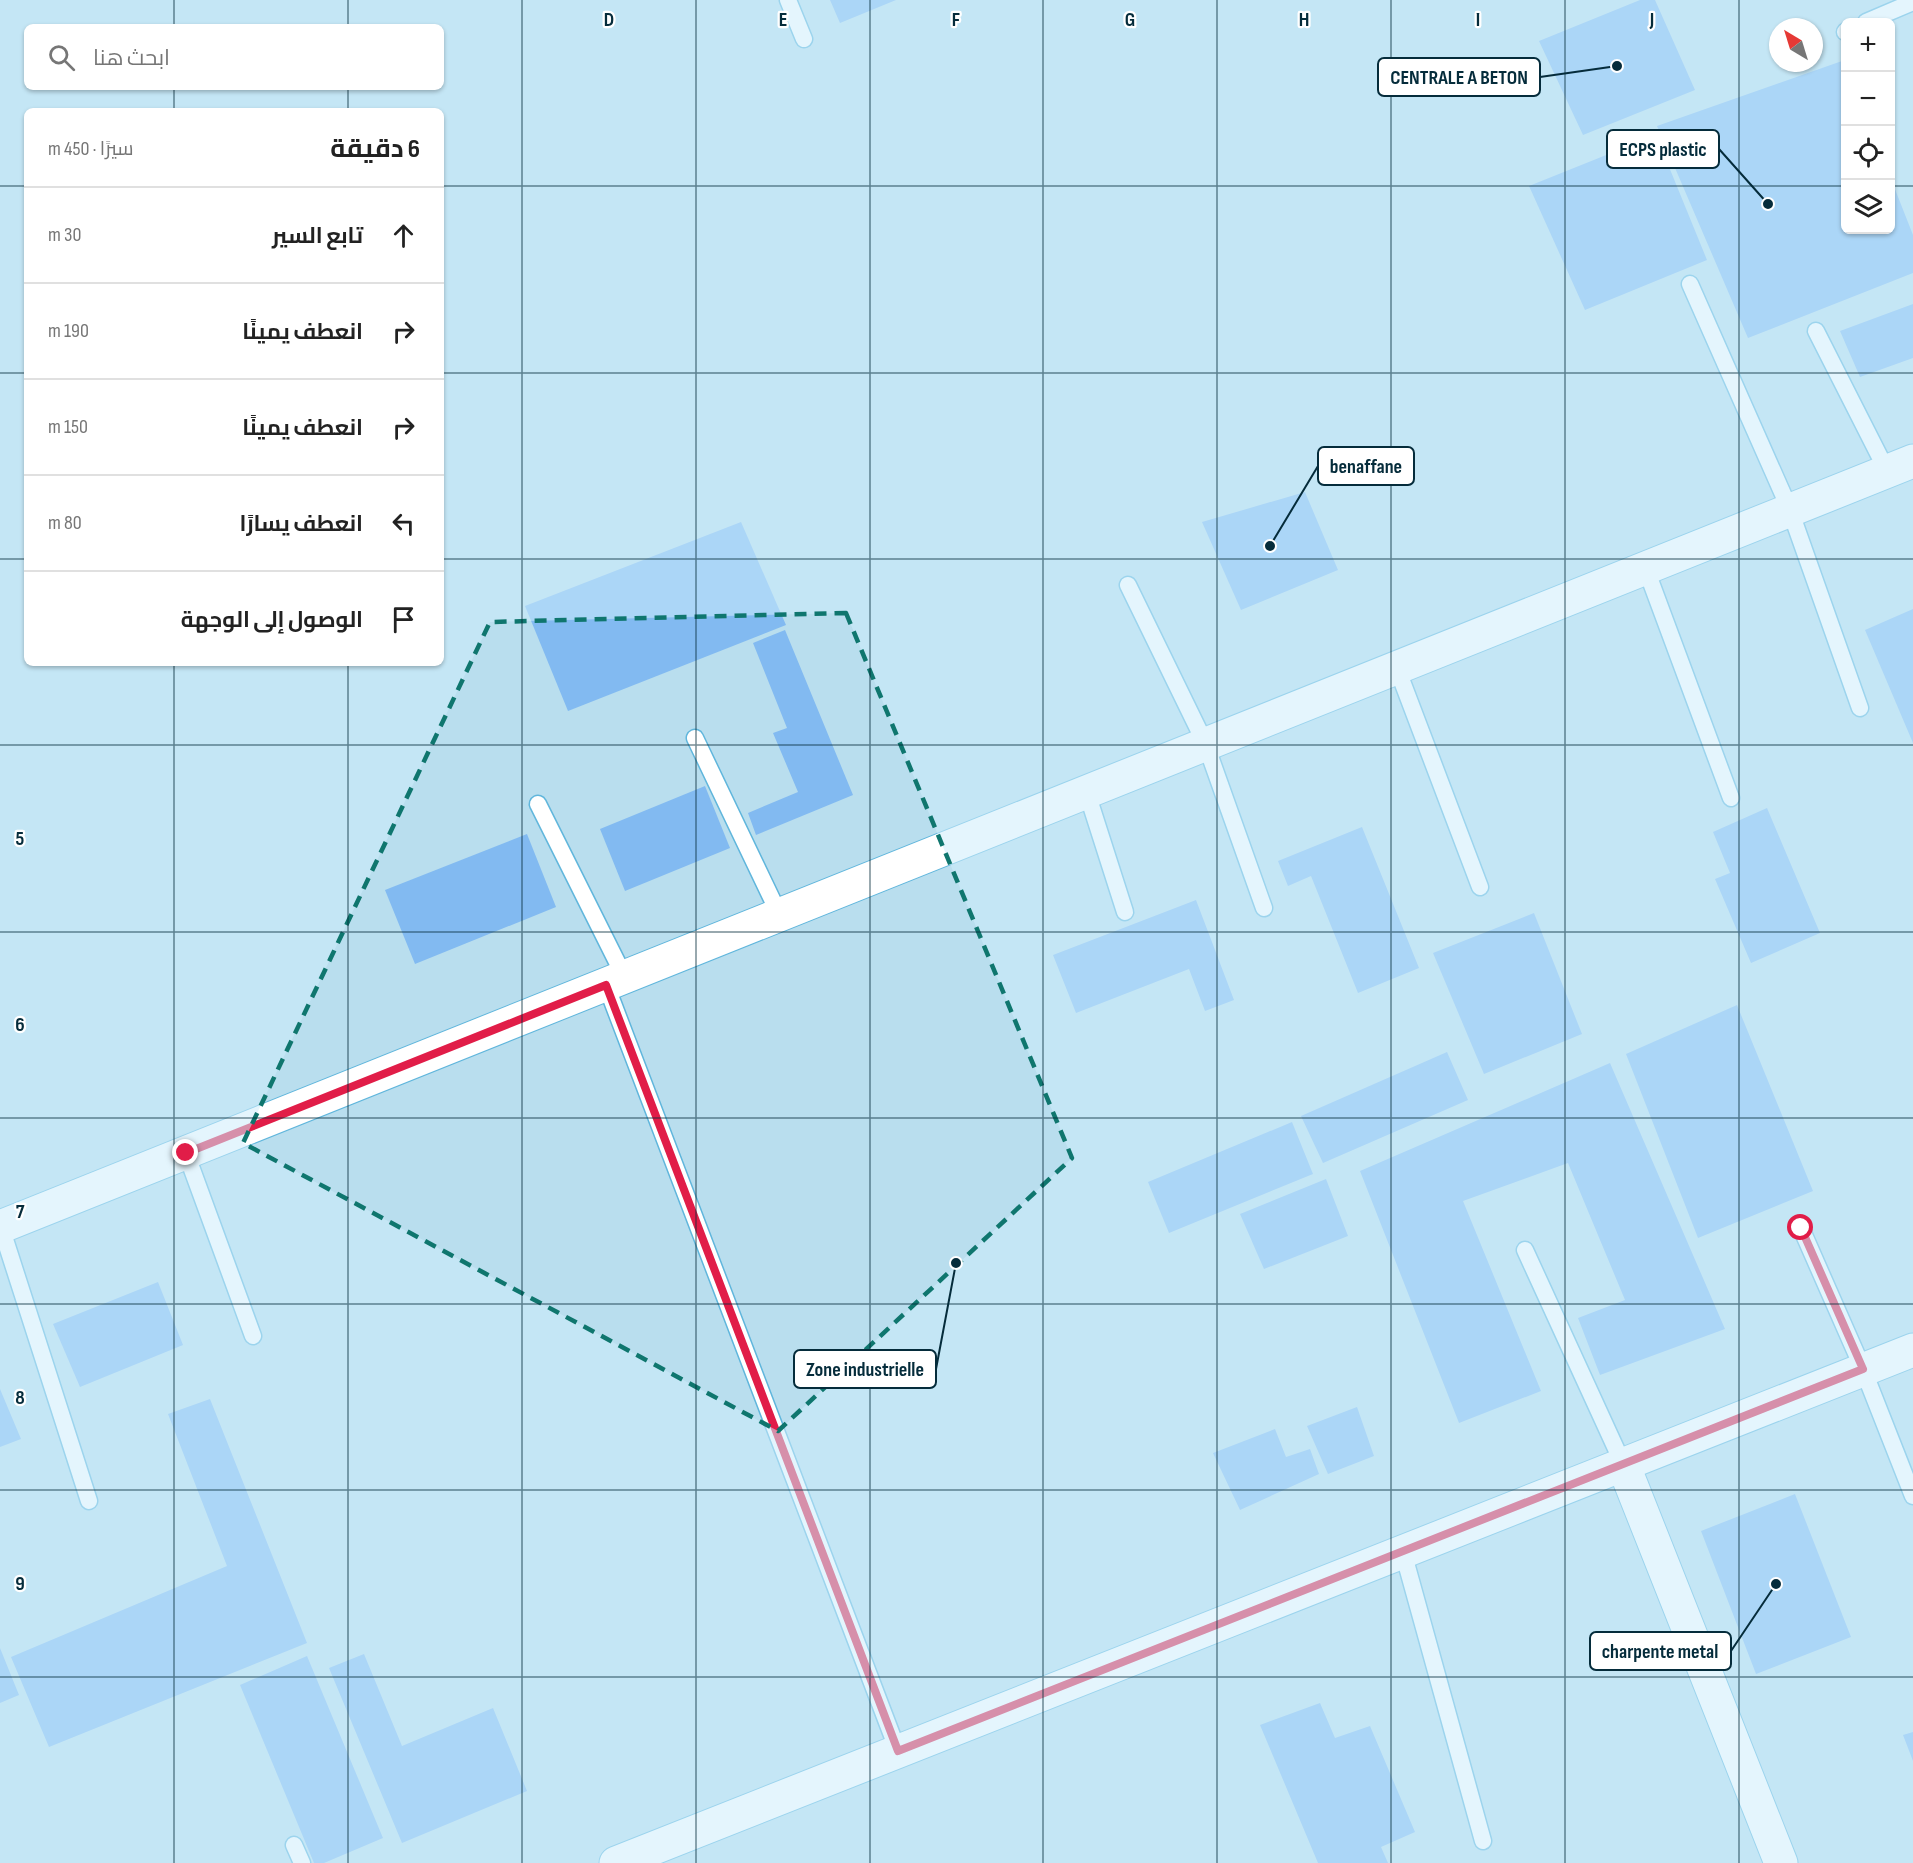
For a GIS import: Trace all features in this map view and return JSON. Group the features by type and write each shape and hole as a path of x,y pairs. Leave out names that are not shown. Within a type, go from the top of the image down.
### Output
{"street":[{"path":"0,1227 1900,466"},
{"path":"616,1863 1913,1350"},
{"path":"1623,1464 1781,1863"}],"lane":[{"path":"789,0 804,39"},
{"path":"1875,18 1913,2"},
{"path":"1690,284 1790,510 1860,708"},
{"path":"1816,332 1900,466"},
{"path":"1646,569 1731,798"},
{"path":"1128,585 1206,745 1264,908"},
{"path":"1397,668 1480,887"},
{"path":"695,738 780,916"},
{"path":"1087,793 1125,912"},
{"path":"538,804 615,982 898,1751"},
{"path":"186,1153 254,1336"},
{"path":"0,1227 89,1501"},
{"path":"1801,1228 1863,1369 1913,1496"},
{"path":"1525,1250 1623,1464"},
{"path":"1403,1552 1483,1841"},
{"path":"294,1845 302,1863"}],"highlighted area":[{"path":"846,613 1072,1158 778,1431 243,1143 490,622"}],"shaded area":[{"path":"0,0 1913,0 1913,1863 0,1863"}],"building":[{"path":"830,0 896,0 840,23"},
{"path":"1640,0 1655,0 1695,90 1583,135 1539,41"},
{"path":"1841,61 1841,234 1895,234 1895,189 1913,235 1913,273 1748,338 1657,126 1811,72 1823,72 1823,68"},
{"path":"1656,135 1707,260 1585,310 1529,186"},
{"path":"1913,304 1913,358 1860,377 1840,331"},
{"path":"1305,492 1338,570 1241,610 1202,522"},
{"path":"741,522 786,625 568,711 525,606"},
{"path":"1913,609 1913,743 1865,630"},
{"path":"785,630 853,795 756,835 748,813 798,792 773,733 787,728 753,643"},
{"path":"705,786 730,848 625,891 600,829"},
{"path":"1767,808 1820,933 1751,963 1715,879 1730,873 1713,832"},
{"path":"1362,827 1419,968 1358,993 1311,876 1288,886 1278,861"},
{"path":"527,834 556,907 415,964 385,890"},
{"path":"1196,900 1234,1000 1205,1011 1189,969 1076,1013 1053,955"},
{"path":"1534,913 1582,1034 1484,1074 1433,953"},
{"path":"1737,1005 1813,1191 1698,1238 1626,1054"},
{"path":"1447,1052 1468,1100 1323,1163 1301,1116"},
{"path":"1610,1063 1725,1329 1600,1375 1578,1318 1625,1300 1568,1163 1463,1201 1541,1391 1459,1423 1360,1171"},
{"path":"1292,1122 1313,1174 1169,1233 1148,1182"},
{"path":"1326,1179 1348,1236 1264,1269 1240,1214"},
{"path":"158,1282 183,1345 80,1387 53,1324"},
{"path":"0,1389 21,1439 0,1447"},
{"path":"210,1399 307,1643 49,1747 11,1657 227,1566 168,1414"},
{"path":"1357,1407 1374,1456 1328,1474 1307,1426"},
{"path":"1275,1429 1286,1457 1310,1449 1319,1474 1240,1510 1213,1453"},
{"path":"1795,1494 1851,1637 1756,1674 1701,1531"},
{"path":"0,1648 19,1695 0,1703"},
{"path":"364,1654 402,1746 493,1708 527,1791 402,1843 329,1668"},
{"path":"307,1656 383,1838 324,1863 314,1863 240,1685"},
{"path":"1320,1703 1335,1738 1370,1726 1415,1832 1381,1847 1388,1863 1318,1863 1260,1725"},
{"path":"1913,1732 1913,1761 1903,1735"}],"place":[{"name":"CENTRALE A BETON","path":"1617,66"},
{"name":"ECPS plastic","path":"1768,204"},
{"name":"benaffane","path":"1270,546"},
{"name":"Zone industrielle","path":"956,1263"},
{"name":"charpente metal","path":"1776,1584"}],"route":[{"path":"186,1153 606,985 898,1751 1863,1369 1801,1228"}]}
